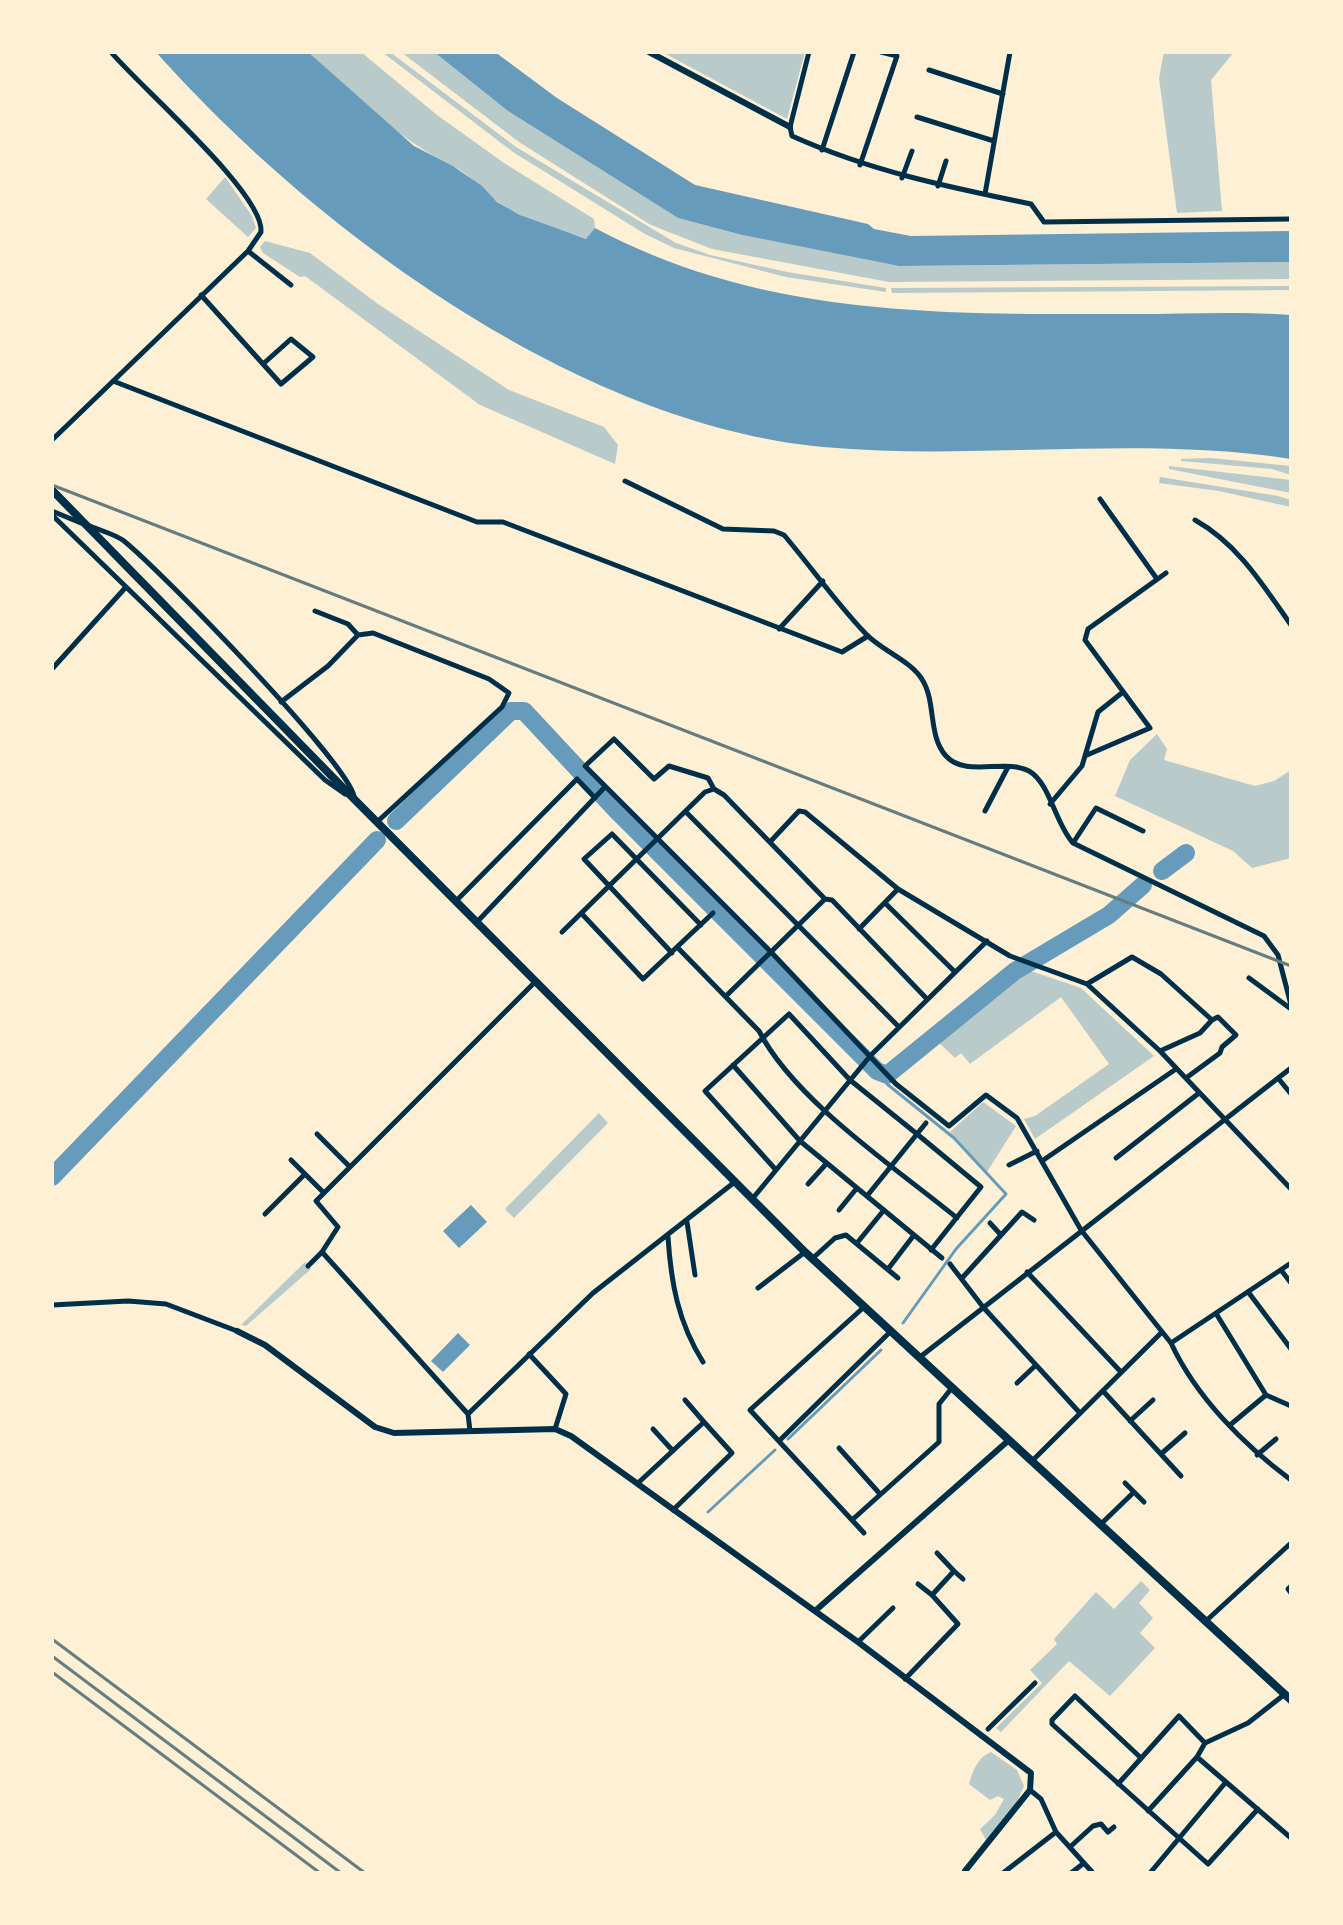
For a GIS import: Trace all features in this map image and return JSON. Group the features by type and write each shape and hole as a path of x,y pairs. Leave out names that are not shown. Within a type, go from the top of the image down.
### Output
{"main road":[{"path":"52,490 356,801 809,1255 1288,1697"}],"street":[{"path":"52,440 248,251 261,232 262,224 237,180 139,85 111,52"},
{"path":"649,52 790,127"},
{"path":"809,52 790,127 792,136 860,165 902,178 1031,204 1044,222 1291,219"},
{"path":"822,150 854,52"},
{"path":"860,165 897,56 881,52"},
{"path":"985,194 1010,52"},
{"path":"929,70 1003,94"},
{"path":"917,117 994,141"},
{"path":"902,178 912,151"},
{"path":"938,186 946,161"},
{"path":"248,251 291,285"},
{"path":"201,295 263,364 281,384 313,357 291,339 263,364"},
{"path":"113,381 477,522 503,522 842,652 868,636"},
{"path":"625,481 717,527 781,533 868,636 924,681 939,744 951,760 972,766 1022,768 1036,776 1063,831 1073,843 1264,936 1278,955 1291,1007"},
{"path":"1100,499 1157,579"},
{"path":"52,513 325,780 356,801"},
{"path":"52,513 121,539 281,702 353,790 356,801"},
{"path":"1195,520 1246,561 1291,625"},
{"path":"1087,755 1150,728 1085,640 1088,629 1166,573"},
{"path":"779,629 823,581"},
{"path":"52,669 126,587"},
{"path":"315,611 348,624 358,635"},
{"path":"281,702 328,666 358,635 373,633 489,679 509,693 502,707 377,822"},
{"path":"1050,804 1070,783 1087,755 1098,712 1123,692"},
{"path":"926,998 832,900 825,899 724,795 714,789 708,778 669,766 654,779 614,739 585,766 771,952 896,1084 949,1126 986,1095 1017,1118 1081,1230 1171,1343 1179,1361 1257,1455 1291,1480"},
{"path":"985,811 1008,767"},
{"path":"456,901 577,779 597,796"},
{"path":"477,922 604,788"},
{"path":"562,932 705,792 714,789"},
{"path":"1073,843 1096,808 1143,831"},
{"path":"770,842 799,811 805,812 898,889 1021,961 1087,984 1160,1051 1291,1189"},
{"path":"686,812 898,1026"},
{"path":"701,925 612,834 584,859 608,888 726,996 824,1110 957,1218"},
{"path":"859,929 898,889"},
{"path":"726,996 825,899"},
{"path":"885,903 955,972"},
{"path":"582,914 643,979 713,913"},
{"path":"753,1198 871,1055 987,941"},
{"path":"1087,984 1132,957 1161,974 1212,1020"},
{"path":"1249,978 1291,1007"},
{"path":"308,1266 322,1252 338,1227 316,1201 535,981"},
{"path":"776,1170 705,1091 789,1014 850,1080 981,1187 931,1250"},
{"path":"1160,1051 1200,1033 1218,1017 1236,1035 1222,1047 1220,1053 1186,1078"},
{"path":"733,1065 800,1141 942,1258"},
{"path":"919,1358 1291,1068"},
{"path":"1042,1161 1176,1069"},
{"path":"1278,1078 1291,1094"},
{"path":"1116,1158 1199,1093"},
{"path":"867,1196 926,1123"},
{"path":"317,1134 350,1167"},
{"path":"1009,1165 1037,1151"},
{"path":"291,1160 324,1193"},
{"path":"808,1184 827,1163"},
{"path":"265,1214 305,1174"},
{"path":"468,1414 593,1293 736,1181"},
{"path":"839,1210 857,1188"},
{"path":"857,1243 884,1210"},
{"path":"963,1277 1022,1212 1034,1220"},
{"path":"687,1221 695,1275"},
{"path":"990,1223 1001,1235"},
{"path":"758,1288 835,1238 846,1235 898,1278"},
{"path":"888,1269 914,1235"},
{"path":"668,1237 674,1297 689,1339 703,1362"},
{"path":"322,1252 468,1414 470,1431"},
{"path":"1171,1343 1291,1263"},
{"path":"950,1264 983,1307 1079,1412"},
{"path":"1281,1270 1291,1283"},
{"path":"1027,1272 1120,1371"},
{"path":"1249,1293 1290,1345"},
{"path":"52,1305 128,1301 166,1304 265,1345 375,1427 394,1433 555,1429 638,1483 1026,1767 1033,1778 1030,1790 964,1872"},
{"path":"864,1307 750,1410 864,1533"},
{"path":"1217,1315 1266,1395 1291,1406"},
{"path":"779,1441 890,1332"},
{"path":"1033,1460 1162,1332"},
{"path":"529,1354 566,1394 555,1429"},
{"path":"1017,1383 1036,1365"},
{"path":"852,1520 939,1442 939,1404 951,1389"},
{"path":"1103,1391 1181,1476"},
{"path":"1230,1425 1266,1395"},
{"path":"673,1510 732,1453 685,1400"},
{"path":"1130,1421 1153,1400"},
{"path":"638,1483 704,1422"},
{"path":"653,1429 673,1451"},
{"path":"1161,1454 1185,1433"},
{"path":"1257,1455 1276,1439"},
{"path":"815,1611 1009,1440"},
{"path":"839,1448 880,1494"},
{"path":"1125,1483 1144,1502"},
{"path":"1102,1523 1134,1492"},
{"path":"1207,1620 1291,1543"},
{"path":"937,1553 963,1579"},
{"path":"932,1595 954,1571"},
{"path":"905,1679 958,1624 918,1584"},
{"path":"1291,1586 1288,1589 1291,1593"},
{"path":"858,1642 893,1608"},
{"path":"988,1729 1035,1683"},
{"path":"1141,1758 1075,1696 1052,1720 1052,1724 1208,1864 1258,1809"},
{"path":"1148,1811 1197,1757 1205,1743 1248,1723 1288,1697"},
{"path":"1118,1784 1179,1716 1205,1743"},
{"path":"1197,1757 1291,1838"},
{"path":"1150,1873 1226,1782"},
{"path":"1030,1790 1041,1799 1056,1832 1093,1873"},
{"path":"1070,1847 1093,1826 1101,1824 1108,1832 1114,1827"},
{"path":"1003,1873 1056,1832"},
{"path":"1071,1873 1084,1863"}],"shaded area":[{"path":"308,52 361,52 437,115 504,163 594,219 595,228 587,239 532,220 501,204 466,174 394,129"},
{"path":"382,52 390,52 516,147 676,243 710,255 787,272 886,288 886,292 786,277 674,248 645,234 513,152"},
{"path":"401,52 434,52 508,111 678,218 742,235 899,266 1291,262 1291,279 889,282 712,249 651,225 519,142"},
{"path":"662,52 805,52 787,119"},
{"path":"1164,52 1234,52 1211,80 1222,211 1177,213 1159,78"},
{"path":"225,177 252,216 256,228 248,237 206,199"},
{"path":"265,241 310,253 378,304 509,390 604,427 618,445 615,464 480,405 305,276 300,277 263,253 260,247"},
{"path":"1291,286 1291,290 892,293 891,288"},
{"path":"1211,458 1291,466 1291,475 1272,469 1181,461"},
{"path":"1169,466 1291,480 1291,493 1169,469"},
{"path":"1160,477 1278,496 1291,500 1291,507 1219,491 1159,483"},
{"path":"1157,734 1167,749 1164,760 1255,786 1274,781 1291,770 1291,858 1252,868 1233,851 1115,796 1130,760"},
{"path":"1025,969 1081,988 1154,1056 1035,1139 1024,1119 1035,1116 1109,1064 1061,997 970,1064 961,1053 955,1058 936,1040"},
{"path":"983,1102 1016,1126 987,1172 950,1132"},
{"path":"599,1113 608,1123 514,1218 505,1209"},
{"path":"305,1262 311,1269 246,1326 241,1325"},
{"path":"1141,1581 1150,1590 1139,1603 1153,1618 1140,1633 1155,1648 1110,1696 1069,1661 1001,1732 996,1728 1042,1683 1030,1670 1057,1644 1054,1639 1096,1592 1114,1609"},
{"path":"991,1752 1017,1770 1024,1786 1013,1811 987,1842 980,1829 995,1815 1004,1799 998,1796 990,1800 969,1784 977,1765"}],"water":[{"path":"156,52 308,52 414,146 453,166 482,186 497,202 520,215 586,239 595,228 660,258 725,280 791,295 925,311 1291,315 1291,459 1175,449 882,451 823,447 731,431 638,401 546,359 457,308 372,250 293,186 220,119"},
{"path":"434,52 495,52 557,98 695,185 868,224 874,229 911,236 1291,231 1291,262 899,266 742,235 678,218 508,111"},
{"path":"471,1205 487,1222 459,1248 443,1231"},
{"path":"458,1333 470,1345 443,1372 431,1361"}],"waterway":[{"path":"396,821 511,711 524,711 619,813 877,1071 887,1075 1015,971 1109,915 1143,885"},
{"path":"52,1177 377,840"},
{"path":"1162,871 1186,853"},
{"path":"887,1076 887,1084 954,1138 1006,1194 956,1249 903,1323"},
{"path":"788,1439 881,1350"},
{"path":"708,1512 775,1450"}],"railway":[{"path":"52,485 1291,966"},
{"path":"52,1639 365,1873"},
{"path":"52,1656 341,1873"},
{"path":"52,1672 320,1873"}]}
